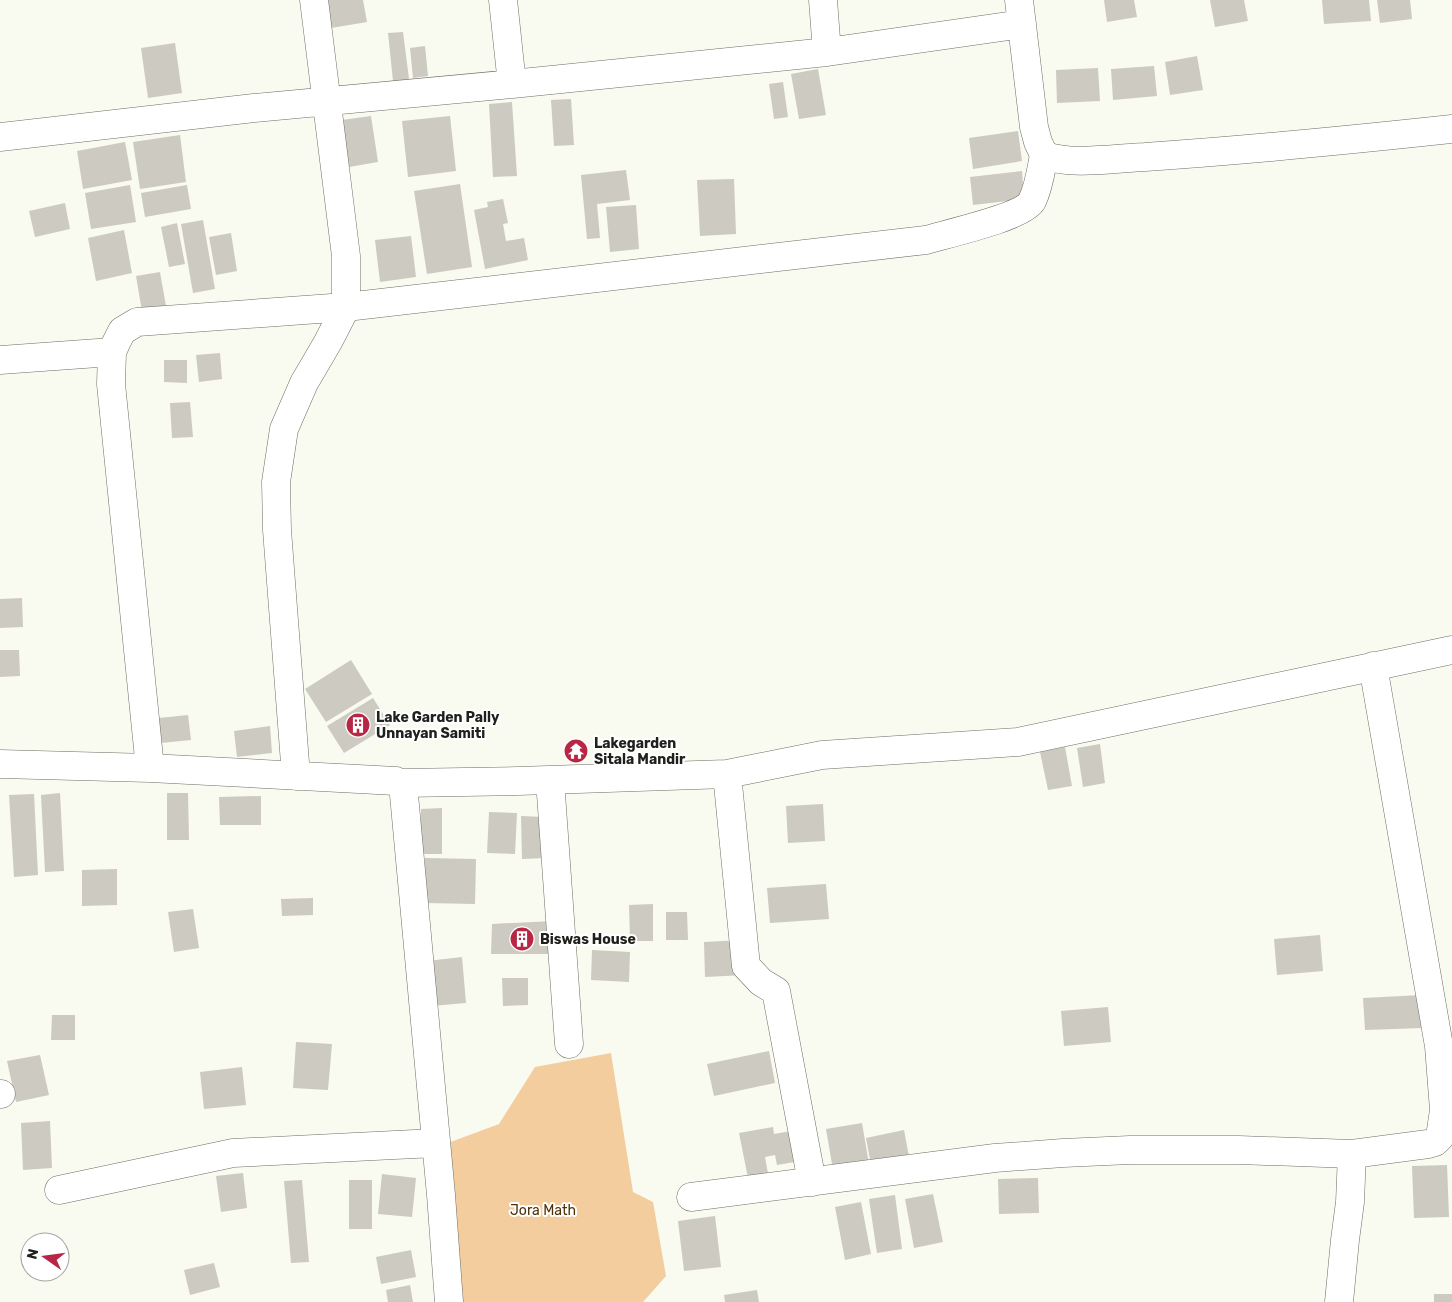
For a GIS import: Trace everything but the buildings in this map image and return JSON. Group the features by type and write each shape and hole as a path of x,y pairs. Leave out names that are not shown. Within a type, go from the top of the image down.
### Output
{"street":[{"path":"296,776 277,530 276,482 284,429 304,383 346,307 346,256 314,0"},
{"path":"504,0 512,84"},
{"path":"823,0 827,52"},
{"path":"0,137 254,108 827,52 1021,12 1034,127 1044,156 1038,184 1031,202 1025,208 1011,215 926,240 346,307 137,322 122,331 112,352 111,384 150,768"},
{"path":"1044,156 1064,161 1249,150 1452,128"},
{"path":"0,360 112,352"},
{"path":"0,764 150,768 396,781 402,783 727,774 822,755 1018,742 1452,650"},
{"path":"691,1197 995,1158 1130,1150 1239,1150 1352,1154 1435,1142 1440,1137 1444,1110 1438,1046 1373,666"},
{"path":"727,774 746,966 761,982 776,991 812,1182"},
{"path":"550,780 569,1044"},
{"path":"402,783 405,788 449,1302"},
{"path":"59,1190 233,1153 282,1149 435,1143"},
{"path":"1339,1302 1350,1202 1352,1154"}],"green space":[{"name":"Jora Math","path":"611,1053 633,1192 653,1202 666,1276 643,1302 459,1302 448,1143 499,1124 535,1067"}],"place":[{"name":"Lake Garden Pally Unnayan Samiti","path":"358,725"},
{"name":"Lakegarden Sitala Mandir","path":"576,751"},
{"name":"Biswas House","path":"522,939"}]}
